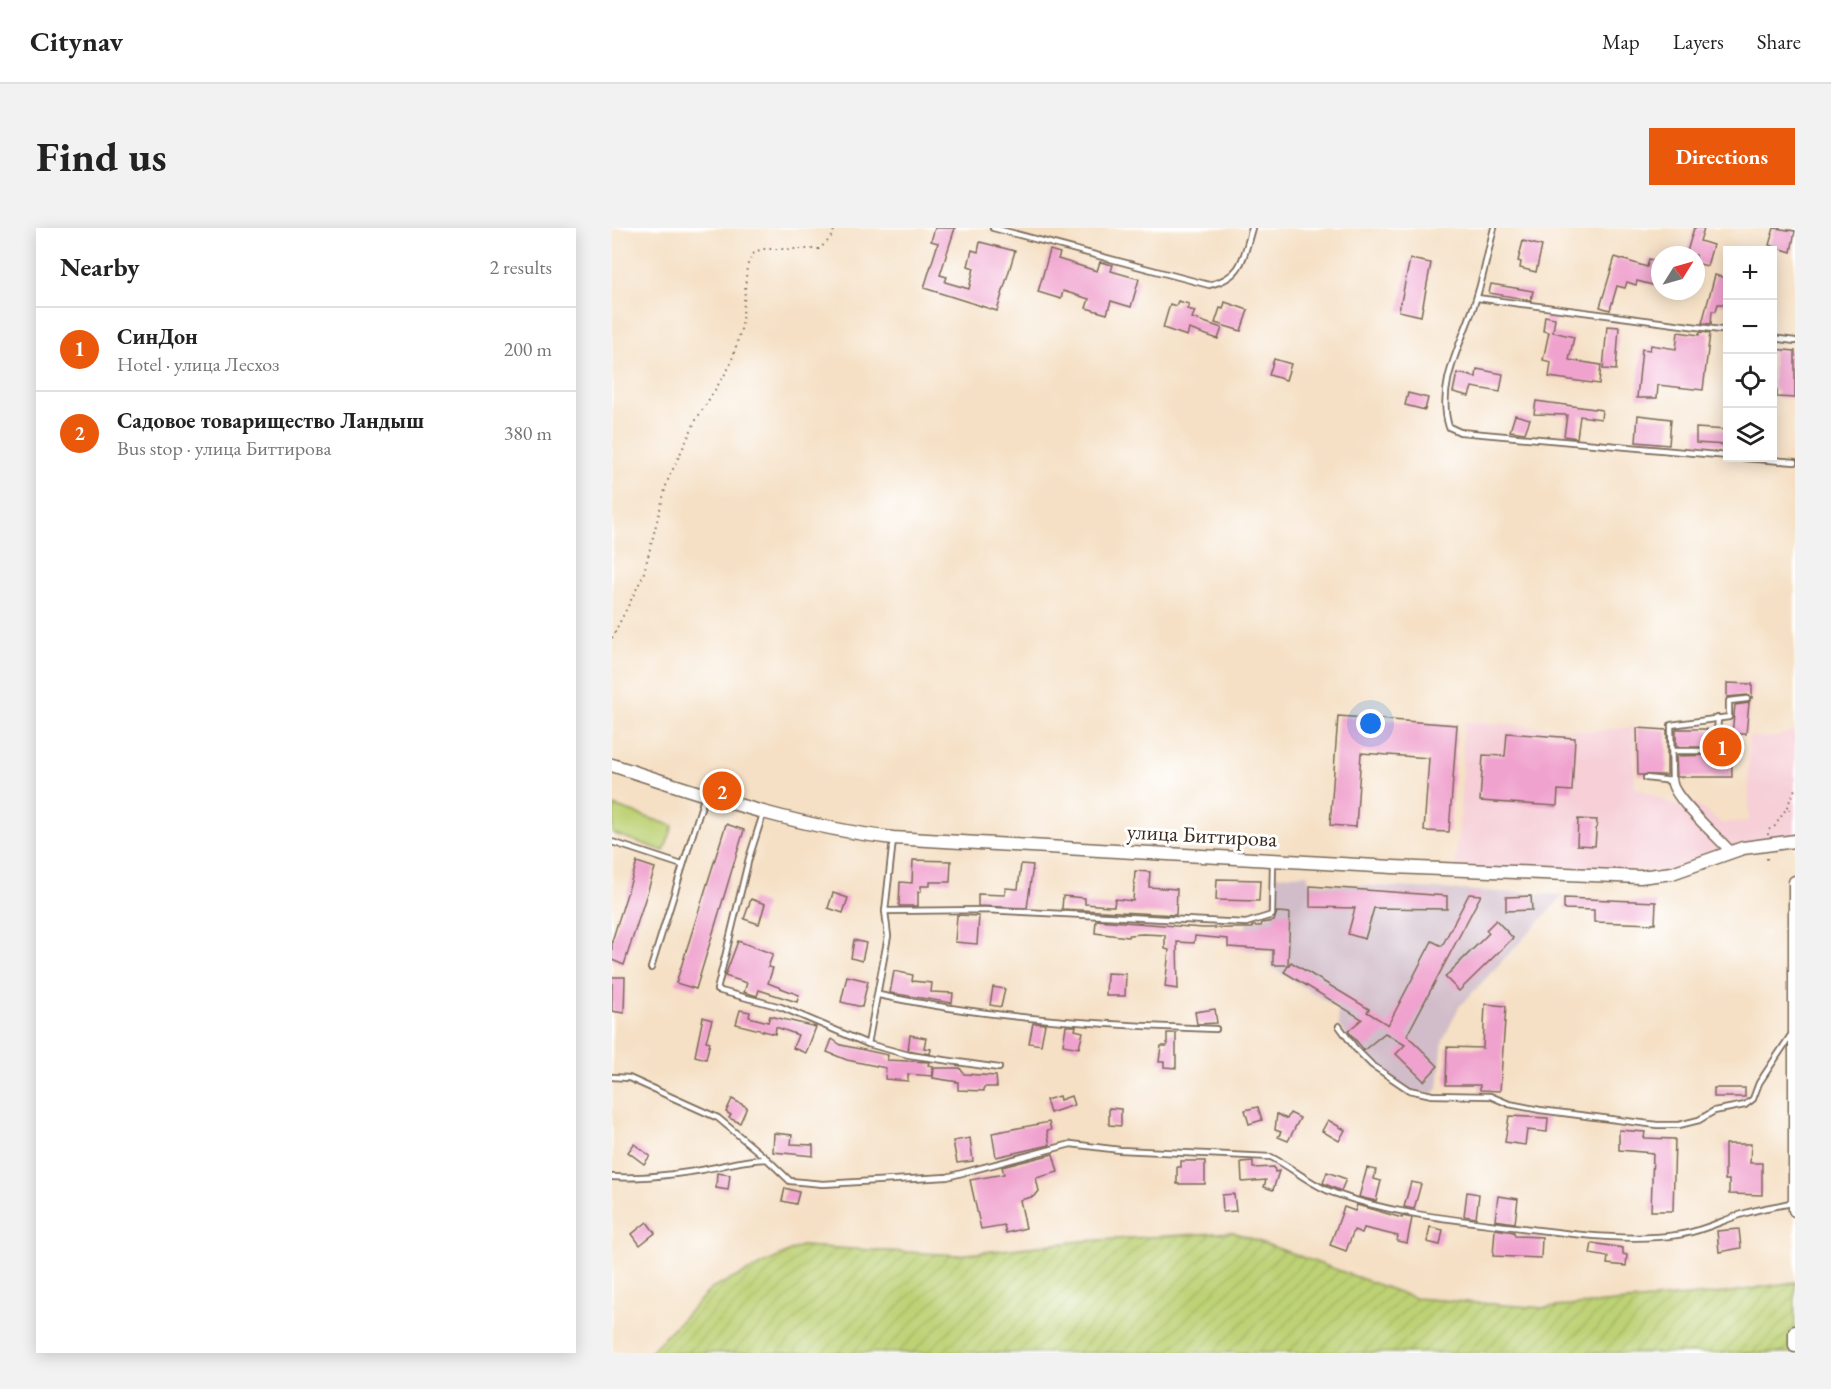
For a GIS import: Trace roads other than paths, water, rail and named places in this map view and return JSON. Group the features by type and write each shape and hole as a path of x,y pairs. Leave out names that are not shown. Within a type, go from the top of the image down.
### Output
{"street":[{"name":"улица Биттирова","path":"612,765 764,814 827,829 893,838 1273,860 1640,877 1672,873 1757,845 1795,841"},
{"path":"1672,780 1672,786 1688,807 1731,852"},
{"path":"1795,882 1795,1210"},
{"path":"1795,1332 1795,1346"}],"lane":[{"path":"993,228 1209,285 1227,281 1240,268 1252,228"},
{"path":"1494,228 1477,298 1448,381 1444,412 1449,427 1460,432 1723,456"},
{"path":"1477,298 1723,331"},
{"path":"1777,338 1795,340"},
{"path":"1777,461 1795,462"},
{"path":"1646,778 1672,780 1671,725 1730,717 1729,701 1746,699"},
{"path":"1672,751 1716,751 1718,718"},
{"path":"651,968 705,795"},
{"path":"764,814 749,858 717,990 781,1007 868,1044 909,1055 999,1068"},
{"path":"868,1044 879,995 888,936 885,911 893,838"},
{"path":"612,842 682,865"},
{"path":"885,911 985,910 1246,923 1272,915 1273,860"},
{"path":"879,995 921,1004 1044,1020 1216,1029"},
{"path":"1339,1026 1355,1048 1372,1065 1409,1090 1432,1095 1490,1096 1509,1104 1540,1110 1658,1125 1679,1125 1699,1120 1714,1111 1745,1106 1753,1099 1759,1083 1795,1027"},
{"path":"612,1077 629,1078 718,1118 767,1159 789,1181 823,1184 946,1177 1071,1144 1120,1149 1250,1154 1271,1157 1334,1193 1448,1219 1571,1234 1653,1238 1699,1232 1745,1213 1795,1202"},
{"path":"612,1177 636,1178 703,1170 747,1159 767,1159"}],"place":[{"name":"СинДон","path":"1722,747"},
{"name":"Садовое товарищество Ландыш","path":"722,791"}]}
